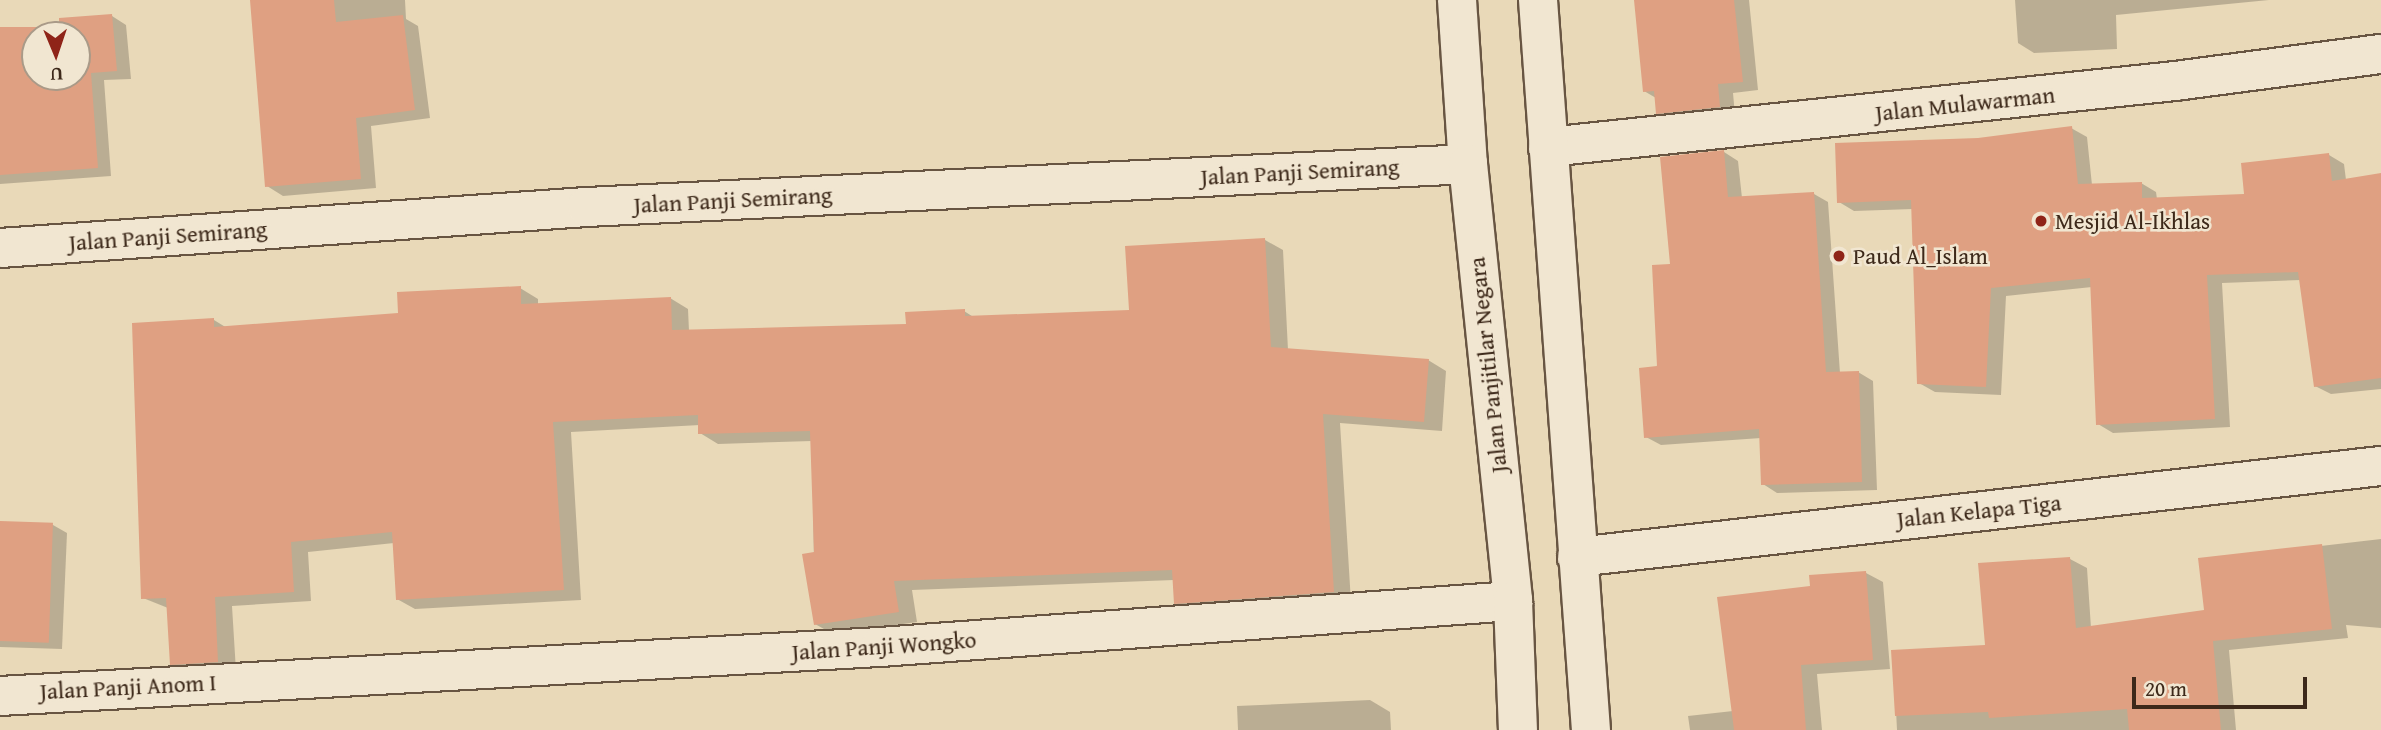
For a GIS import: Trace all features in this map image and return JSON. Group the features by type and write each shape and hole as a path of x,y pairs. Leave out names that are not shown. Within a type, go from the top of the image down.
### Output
{"street":[{"name":"Jalan Panjitilar Negara","path":"1457,0 1468,164 1513,601 1518,730"},
{"path":"1538,0 1591,730"},
{"name":"Jalan Mulawarman","path":"1548,147 2175,81 2381,54"},
{"name":"Jalan Panji Semirang","path":"0,248 587,207 1468,164"},
{"name":"Jalan Kelapa Tiga","path":"1577,557 2381,466"},
{"name":"Jalan Panji Wongko","path":"256,680 867,648 1513,601"},
{"name":"Jalan Panji Anom I","path":"0,696 256,680"}],"building":[{"path":"250,0 334,0 336,22 403,15 415,110 356,118 361,179 265,187"},
{"path":"1634,0 1734,0 1743,82 1718,84 1720,107 1656,114 1654,91 1643,92"},
{"path":"112,14 117,71 91,73 91,21 59,21 59,18"},
{"path":"0,27 21,27 21,91 91,91 91,73 98,168 0,175"},
{"path":"2072,126 2078,184 2142,182 2142,198 2244,194 2241,163 2329,153 2332,181 2381,173 2381,378 2314,387 2298,272 2207,275 2215,419 2096,425 2090,278 1991,288 1986,387 1917,384 1911,200 1837,203 1835,143 1978,138"},
{"path":"1724,150 1728,197 1814,192 1826,372 1859,371 1862,482 1761,485 1759,429 1644,438 1639,368 1657,366 1652,265 1670,264 1660,157"},
{"path":"1265,238 1271,347 1429,359 1424,422 1323,414 1334,592 1174,604 1172,570 894,581 899,612 814,625 802,554 814,552 810,431 698,434 698,415 553,422 564,590 396,600 392,532 291,542 294,592 215,597 218,662 170,665 166,598 141,599 132,323 214,318 214,327 398,313 397,292 521,286 521,304 671,297 672,330 906,324 905,312 965,309 965,316 1129,310 1125,246"},
{"path":"0,521 53,523 49,643 0,641"},
{"path":"2322,544 2332,629 2213,641 2221,730 2129,730 2127,709 1989,718 1988,712 1895,716 1891,650 1985,645 1978,563 2070,557 2076,628 2204,610 2198,558"},
{"path":"1866,571 1873,660 1801,665 1806,730 1734,730 1717,597 1810,586 1809,575"}],"place":[{"name":"Mesjid Al-Ikhlas","path":"2041,221"},
{"name":"Paud Al_Islam","path":"1839,256"}]}
